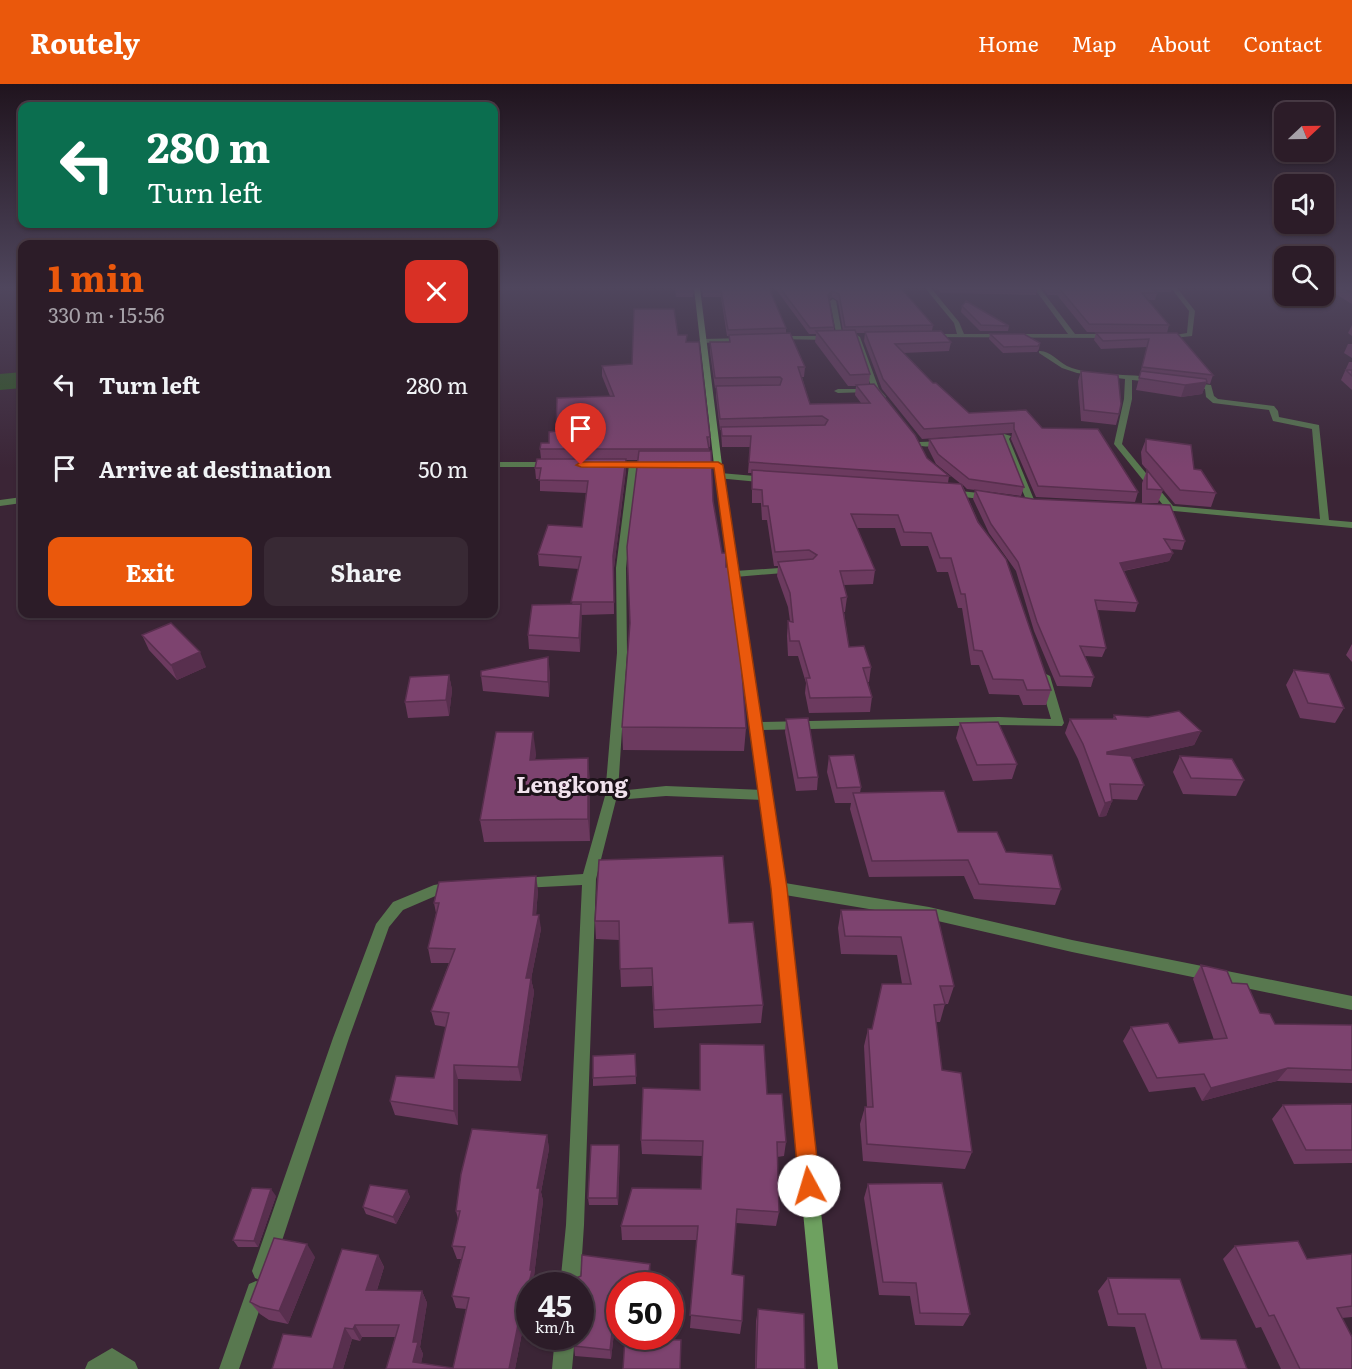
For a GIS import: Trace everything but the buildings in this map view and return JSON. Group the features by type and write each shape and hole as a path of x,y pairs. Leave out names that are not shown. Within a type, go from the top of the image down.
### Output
{"main road":[{"path":"704,348 715,392 721,434 715,469 735,574 779,888 828,1369"}],"street":[{"path":"861,348 876,390 890,408"},
{"path":"1041,352 1064,367 1079,372 1162,381"},
{"path":"1129,377 1128,399 1118,444 1171,509"},
{"path":"1184,384 1208,387 1210,397 1216,400 1270,408 1274,411 1276,419 1316,427 1325,522"},
{"path":"837,391 876,390"},
{"path":"912,435 924,455"},
{"path":"994,439 1006,437 1031,502"},
{"path":"919,444 960,442"},
{"path":"498,465 558,465"},
{"path":"571,1272 589,879 610,796 622,653 621,568 632,465"},
{"path":"715,469 775,480"},
{"path":"959,490 971,512"},
{"path":"940,492 959,490 997,498"},
{"path":"1020,500 1043,502"},
{"path":"0,504 18,501"},
{"path":"1149,507 1352,525"},
{"path":"735,574 808,569"},
{"path":"756,726 999,721 1064,723 1039,664"},
{"path":"610,796 677,791 767,795"},
{"path":"508,884 589,879"},
{"path":"230,1369 341,1038 383,924 398,906 439,889 462,887"},
{"path":"779,888 929,913 1351,1006"},
{"path":"562,1369 564,1350"},
{"path":"95,1369 112,1358 128,1369"}],"waterway":[{"path":"0,382 18,380"}],"district":[{"name":"Lengkong","path":"572,783"}],"route":[{"path":"581,465 718,465 779,888 809,1186"}]}
